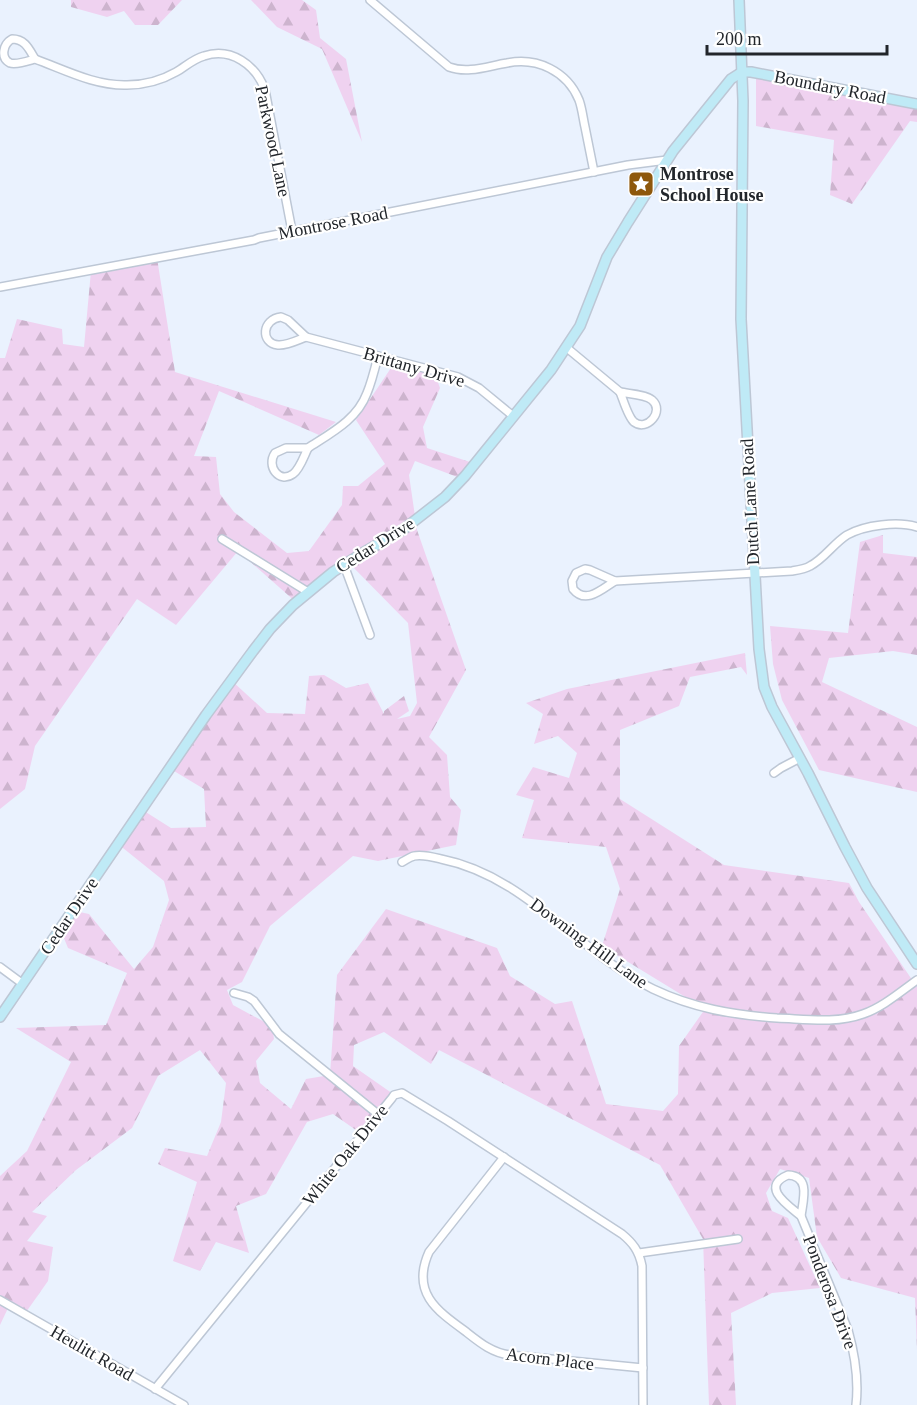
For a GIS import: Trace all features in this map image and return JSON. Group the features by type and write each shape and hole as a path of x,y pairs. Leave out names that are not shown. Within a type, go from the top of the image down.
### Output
{"street":[{"path":"370,0 449,67 468,70 526,61 545,66 559,74 573,89 579,101 594,172"},
{"name":"Dutch Lane Road","path":"739,0 742,72 741,319 754,573 764,687 771,707 867,888 917,964"},
{"name":"Parkwood Lane","path":"35,59 28,47 20,40 12,39 3,48 5,59 11,63 35,59 91,81 127,86 162,79 206,55 227,55 243,61 258,76 265,90 292,231"},
{"name":"Boundary Road","path":"742,72 752,72 917,105"},
{"name":"Cedar Drive","path":"0,1017 227,686 271,628 308,592 344,565 404,529 445,497 465,476 551,370 580,326 607,257 667,160 724,87 742,72"},
{"name":"Montrose Road","path":"0,287 198,251 638,163 667,160"},
{"name":"Brittany Drive","path":"306,338 286,318 275,318 267,326 267,338 276,345 306,338 464,380 478,388 513,416"},
{"path":"567,348 620,392 634,422 646,424 654,418 656,405 651,399 620,392"},
{"path":"308,448 286,448 277,451 272,457 273,470 284,476 294,474 308,448 342,426 357,411 367,394 378,356"},
{"path":"615,581 586,597 576,593 572,585 576,573 585,569 615,581 792,571 811,566 847,535 868,527 908,524 917,527"},
{"path":"222,539 308,592"},
{"path":"344,565 370,635"},
{"path":"774,773 800,758"},
{"name":"Downing Hill Lane","path":"402,862 413,856 428,856 490,875 522,895 634,979 672,998 714,1011 756,1016 844,1019 861,1015 875,1008 917,980"},
{"path":"0,967 23,984"},
{"path":"234,993 254,1001 279,1034 378,1115"},
{"name":"White Oak Drive","path":"155,1389 394,1095 399,1093 406,1094 622,1234 632,1242 639,1253"},
{"name":"Acorn Place","path":"504,1157 429,1252 424,1263 423,1280 432,1303 440,1312 495,1352 643,1368"},
{"path":"788,1175 795,1176 803,1185 801,1216 777,1194 778,1181 788,1175"},
{"name":"Ponderosa Drive","path":"801,1216 853,1347 857,1381 856,1405"},
{"path":"643,1405 642,1266 639,1253 738,1239"},
{"name":"Heulitt Road","path":"0,1300 184,1405"}],"green space":[{"path":"71,0 182,0 158,25 135,25 124,11 107,17 71,7"},
{"path":"251,0 302,0 316,10 320,38 346,59 362,142 322,49 277,27"},
{"path":"756,78 830,88 917,105 917,122 910,121 852,204 830,195 834,140 756,126"},
{"path":"157,258 175,372 336,422 319,435 219,391 194,456 216,457 220,494 234,512 287,553 309,551 342,505 343,486 358,486 385,464 356,420 393,365 435,374 440,388 423,427 427,448 473,463 460,478 415,461 409,475 417,530 466,670 429,737 447,755 450,797 461,810 456,845 378,861 353,856 270,926 242,982 227,990 233,1005 272,1026 274,1039 256,1061 260,1083 291,1109 306,1079 330,1075 337,975 386,909 497,948 510,976 555,1004 572,1001 606,1104 663,1111 678,1094 679,1046 705,1009 602,946 620,889 606,847 522,838 534,800 516,795 533,767 569,778 577,753 558,736 534,744 543,714 526,703 567,689 745,653 747,675 741,667 690,677 679,706 620,730 620,799 724,865 849,883 859,902 917,987 917,1350 915,1298 841,1278 817,1237 809,1178 780,1169 766,1193 772,1211 788,1218 820,1288 772,1293 731,1313 736,1405 709,1405 703,1239 660,1165 439,1050 431,1064 384,1032 354,1045 353,1066 396,1096 363,1135 333,1114 307,1122 266,1194 236,1206 249,1253 216,1242 200,1271 173,1261 197,1182 158,1164 165,1148 207,1156 221,1122 226,1083 200,1050 158,1076 132,1128 76,1170 32,1212 47,1216 27,1241 53,1247 48,1281 24,1315 9,1306 0,1325 0,1176 27,1151 71,1062 16,1028 106,1025 127,973 68,948 61,931 75,911 89,914 134,969 153,947 169,900 164,881 118,844 141,809 171,828 206,827 204,789 169,768 232,681 267,713 305,714 309,676 324,675 346,688 368,683 384,714 384,711 404,696 409,711 397,719 410,716 417,703 408,623 348,562 297,603 238,551 176,625 137,599 35,746 25,789 0,809 0,358 5,358 17,319 62,329 63,344 84,347 91,271"},
{"path":"883,535 883,553 917,557 917,655 893,651 829,658 822,682 917,727 917,792 819,770 782,700 773,664 770,626 848,633 860,542"}],"place":[{"name":"Montrose School House","path":"641,184"}]}
